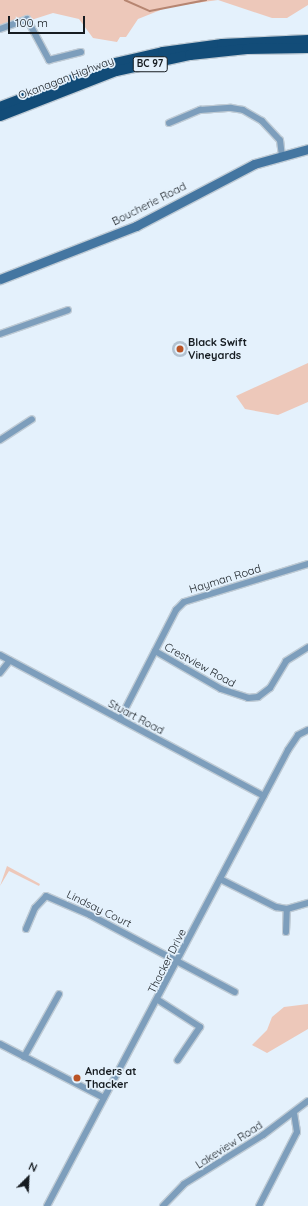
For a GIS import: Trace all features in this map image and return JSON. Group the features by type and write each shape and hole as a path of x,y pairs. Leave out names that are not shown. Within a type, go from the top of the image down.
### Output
{"highway":[{"name":"Okanagan Highway","path":"0,107 115,63 163,52 222,44 308,40"},
{"name":"Okanagan Highway","path":"0,116 116,71 190,55 248,49 308,48"}],"main road":[{"name":"Boucherie Road","path":"0,279 136,226 254,164 308,149"}],"street":[{"path":"0,29 27,19 49,60 81,52"},
{"path":"169,123 200,110 231,108 243,110 262,121 280,140 282,156"},
{"path":"0,334 68,310"},
{"path":"0,440 32,419"},
{"name":"Hayman Road","path":"120,719 176,610 184,602 308,564"},
{"name":"Crestview Road","path":"155,651 221,689 248,698 258,698 270,688 286,661 308,647"},
{"name":"Stuart Road","path":"0,655 264,796"},
{"path":"0,673 10,660"},
{"name":"Thacker Drive","path":"47,1206 158,1000 294,740 308,730"},
{"path":"220,879 276,907 287,909 308,903"},
{"name":"Lindsay Court","path":"26,929 35,908 46,896 127,934 176,963"},
{"path":"286,932 287,909"},
{"path":"176,963 234,992"},
{"path":"24,1057 59,994"},
{"path":"158,1000 200,1026 178,1060"},
{"path":"0,1044 104,1098"},
{"name":"Lakeview Road","path":"163,1206 184,1184 202,1175 294,1114 308,1101"},
{"path":"260,1206 297,1132 294,1114"}],"shaded area":[{"path":"0,0 218,0 168,7 138,19 126,37 120,37 117,42 93,38 79,19 53,13 0,30"},
{"path":"218,0 308,0 308,5 287,18 272,18"},
{"path":"308,363 308,402 278,415 245,409 236,396"},
{"path":"7,866 40,884 39,886 9,871 0,886"},
{"path":"308,1004 308,1029 267,1053 252,1045 267,1030 272,1017 284,1007"}],"building":[{"name":"Black Swift Vineyards","path":"180,341 187,346 188,349 183,356 180,357 173,352 172,349 177,342"}],"waterway":[{"path":"125,0 150,11 206,0"}],"place":[{"name":"Black Swift Vineyards","path":"180,349"},
{"name":"Anders at Thacker","path":"77,1078"}]}
